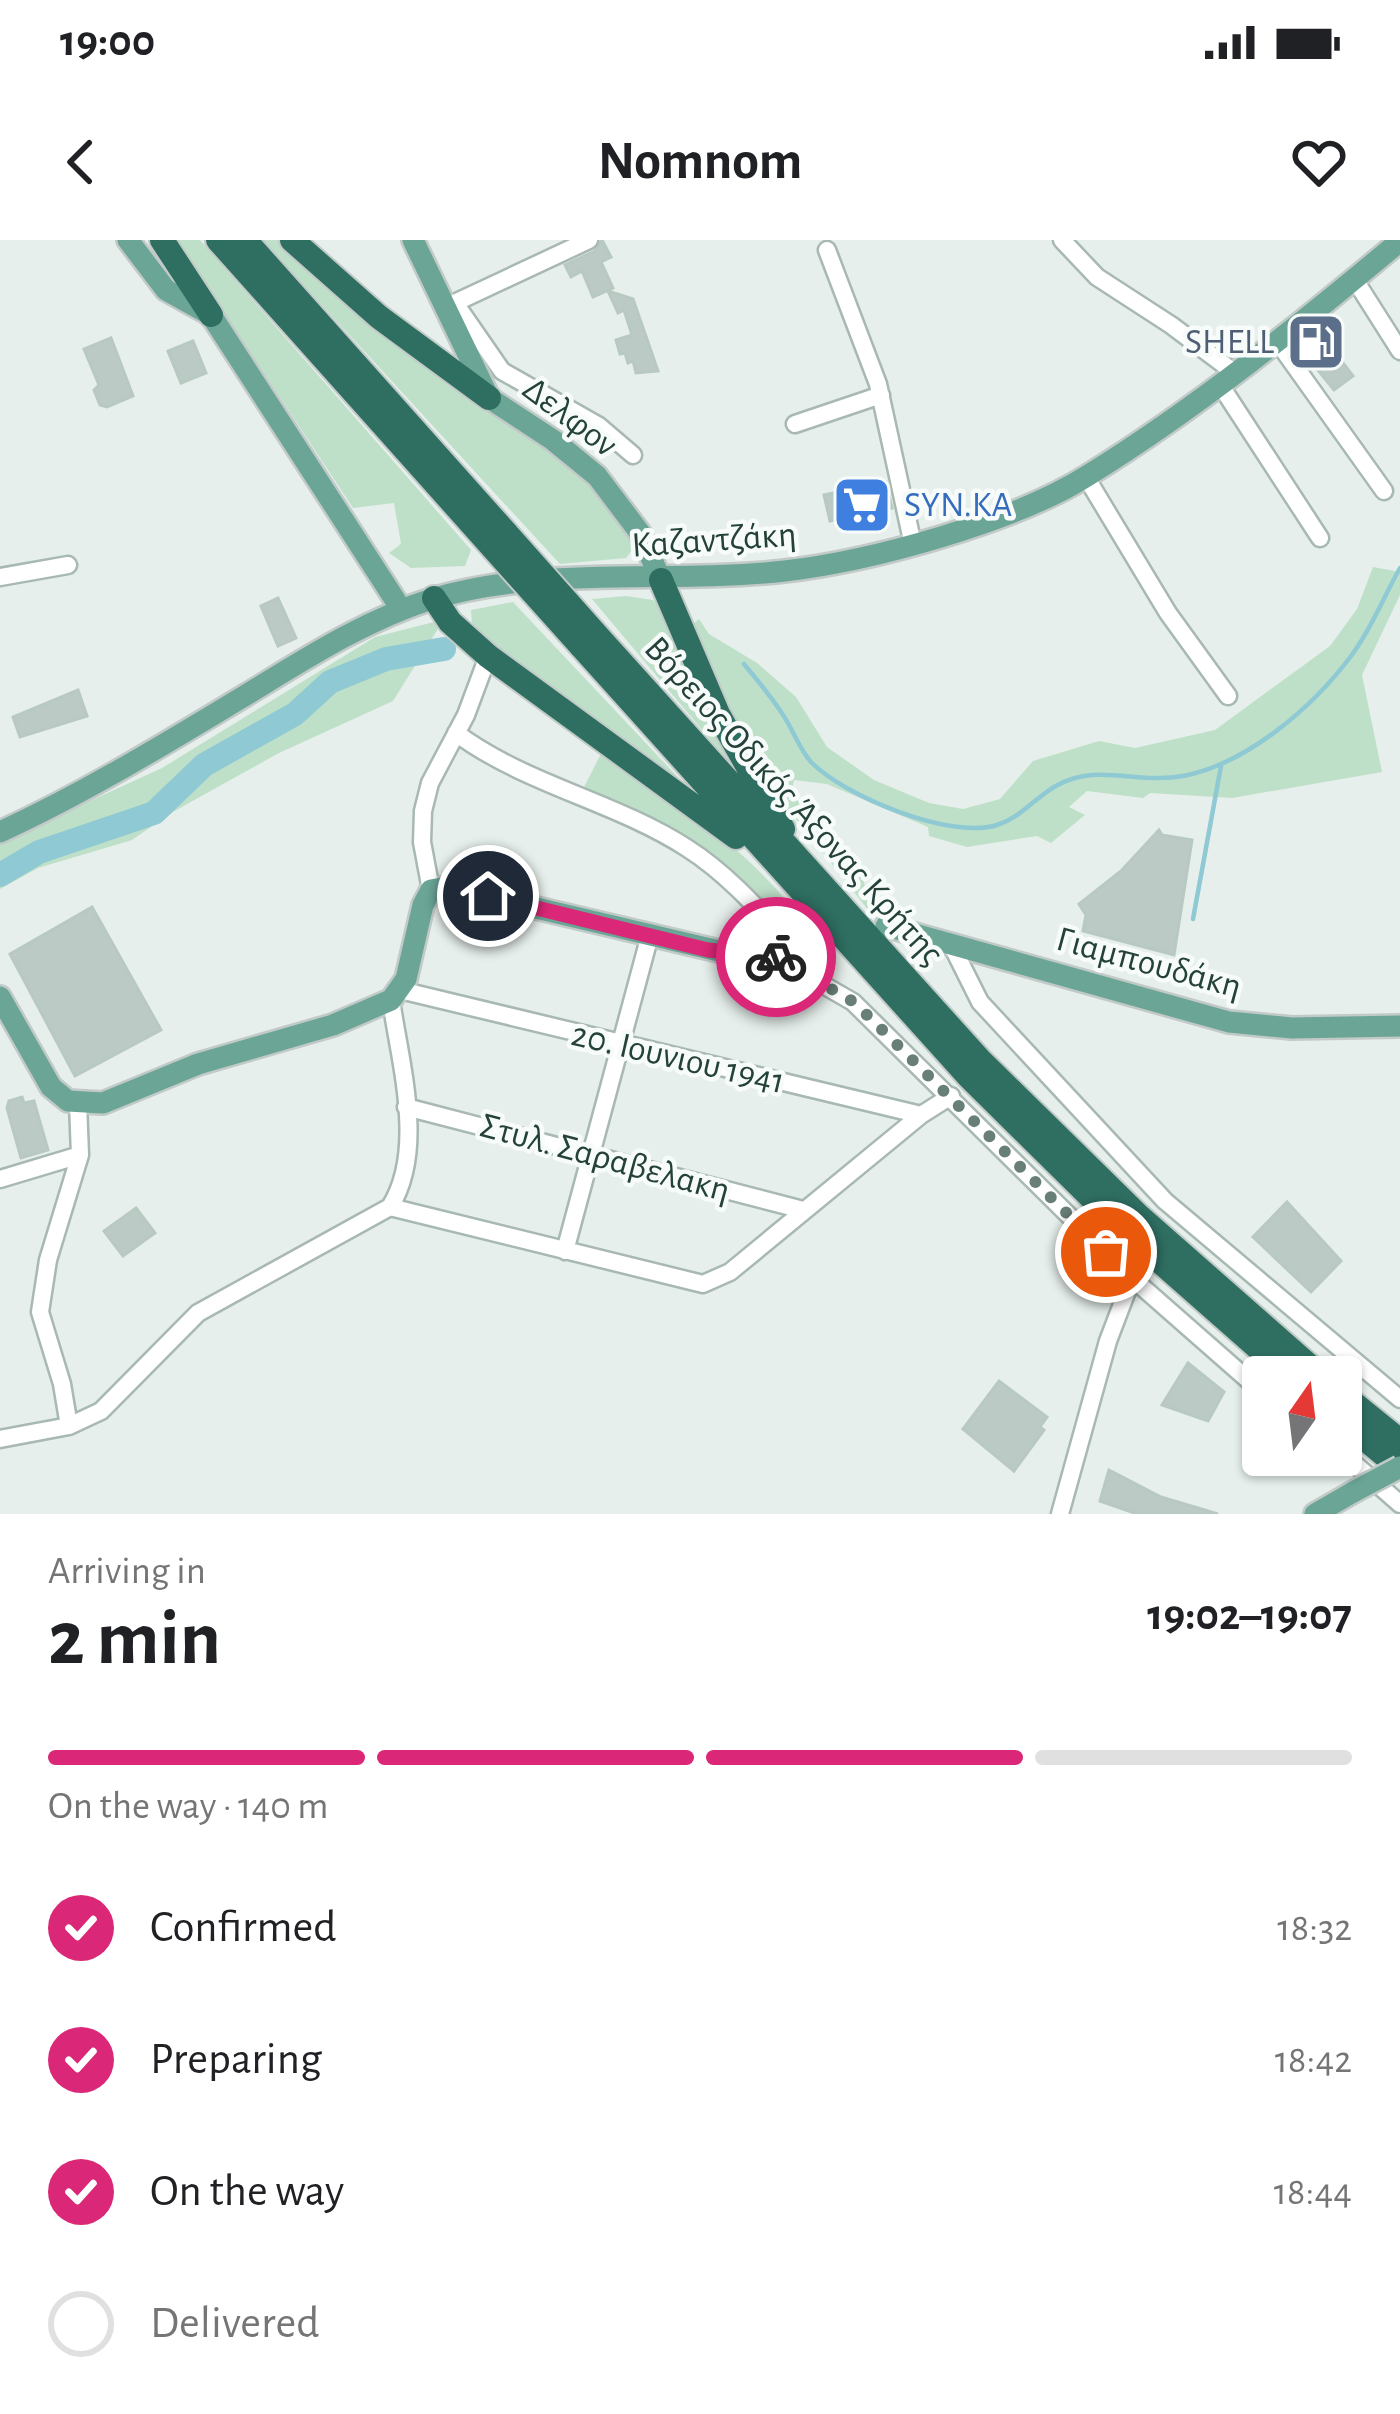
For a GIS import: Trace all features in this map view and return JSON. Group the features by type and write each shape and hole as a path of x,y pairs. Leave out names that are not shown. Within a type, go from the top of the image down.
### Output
{"highway":[{"path":"161,240 211,315"},
{"name":"Βόρειος Οδικός Άξονας Κρήτης","path":"218,240 500,541 1016,1124 1139,1243 1267,1356"},
{"name":"Βόρειος Οδικός Άξονας Κρήτης","path":"245,240 500,541"},
{"path":"292,240 379,317 489,398"},
{"path":"661,580 791,867"},
{"path":"434,598 450,622 488,656 791,867"},
{"name":"Βόρειος Οδικός Άξονας Κρήτης","path":"791,867 1044,1125 1299,1356"},
{"path":"1362,1410 1400,1441"},
{"path":"1362,1436 1400,1467"}],"main road":[{"path":"128,240 166,290 211,315 401,609"},
{"name":"Δελφον","path":"413,240 450,305 489,398 597,476 640,532 661,580"},
{"name":"Καζαντζάκη","path":"0,832 152,751 313,654 401,609 434,598 536,581 661,580 786,571 914,545 1029,504 1086,477 1227,378 1398,242"},
{"path":"0,997 51,1087 78,1103 103,1102 198,1064 333,1025 396,995 431,890 447,886 740,956 784,952 817,941"},
{"name":"Γιαμπουδάκη","path":"886,926 1229,1022 1292,1028 1400,1025"},
{"path":"1315,1514 1400,1467"}],"street":[{"path":"589,240 450,305 502,371 599,426 633,455"},
{"path":"1062,240 1096,278 1172,325 1227,378 1320,538"},
{"path":"827,250 881,395 914,545"},
{"path":"1355,280 1400,351"},
{"path":"1277,341 1384,490"},
{"path":"795,424 881,395"},
{"path":"1086,477 1168,613 1228,696"},
{"path":"0,577 68,565"},
{"path":"431,890 422,842 430,783 488,656"},
{"path":"456,734 509,767 686,847 735,885 784,952 854,1002 1132,1278 1242,1375"},
{"path":"565,1251 650,935"},
{"path":"952,946 980,1002 1165,1201 1400,1400"},
{"path":"0,1439 69,1426 101,1411 198,1313 390,1207 401,1189 406,1107 396,995"},
{"name":"20. Ιουνιου 1941","path":"396,995 921,1115"},
{"path":"390,1207 706,1283 730,1272 921,1115 951,1096"},
{"path":"69,1426 40,1312 48,1260 80,1156 78,1103"},
{"name":"Στυλ. Σαραβελακη","path":"406,1107 803,1210"},
{"path":"0,1179 80,1156"},
{"path":"1060,1514 1108,1341 1132,1278"},
{"path":"1362,1471 1400,1504"}],"green space":[{"path":"176,240 200,240 471,550 465,566 411,568 389,553 401,544 394,503 353,508"},
{"path":"262,240 284,240 534,432 616,516 633,549 626,558 560,564"},
{"path":"1373,567 1400,572 1400,595 1362,675 1382,772 1232,798 1150,793 1143,798 1087,791 1069,807 1085,815 1051,843 1037,836 967,847 929,836 928,827 827,784 794,780 791,793 862,875 873,916 751,762 689,627 699,619 709,634 757,663 796,697 827,747 874,780 929,803 963,809 1000,799 1033,761 1099,741 1135,748 1215,730 1330,646 1357,609"},
{"path":"592,599 653,600 660,609 745,781"},
{"path":"513,602 689,789 491,647 472,624 471,610"},
{"path":"441,624 393,701 279,753 132,840 38,868 0,889 0,842 162,768 375,637"},
{"path":"605,746 744,856 810,933 792,937 718,858 583,789"}],"building":[{"path":"602,240 611,257 601,262 613,288 593,297 582,271 571,277 565,265 595,251"},
{"path":"608,291 633,299 658,371 636,373 633,361 628,363 625,353 620,354 616,340 632,335 624,310 618,313"},
{"path":"1317,329 1353,376 1334,390 1313,364 1319,359 1304,339"},
{"path":"111,338 133,396 107,407 100,405 94,390 99,385 84,349"},
{"path":"193,341 206,373 181,383 168,351"},
{"path":"886,482 892,508 830,521 824,495"},
{"path":"278,598 296,638 278,646 261,606"},
{"path":"78,690 87,716 20,737 13,717"},
{"path":"1159,830 1162,835 1192,840 1174,955 1083,931 1086,915 1079,904 1121,871"},
{"path":"92,907 161,1030 75,1076 10,954"},
{"path":"22,1097 24,1103 34,1101 48,1150 21,1158 7,1108 9,1101"},
{"path":"1287,1202 1341,1261 1311,1292 1253,1237"},
{"path":"136,1208 155,1233 123,1256 104,1231"},
{"path":"1188,1363 1224,1392 1208,1421 1162,1405"},
{"path":"999,1381 1047,1417 1040,1427 1044,1430 1014,1471 963,1429"},
{"path":"1109,1470 1161,1497 1218,1514 1137,1514 1100,1501"}],"waterway":[{"path":"744,664 779,708 807,757 827,775 899,812 977,828 1009,820 1075,778 1183,776 1254,746 1318,695 1351,656 1400,568"},
{"path":"0,875 39,852 154,813 204,765 295,714 330,682 386,659 444,649"},
{"path":"1193,919 1221,766"}],"way so far":[{"path":"776,957 854,1002 1106,1252"}],"place":[{"name":"SHELL","path":"1316,342"},
{"name":"SYN.KA","path":"862,505"}],"route":[{"path":"488,896 708,950 776,957"}]}
